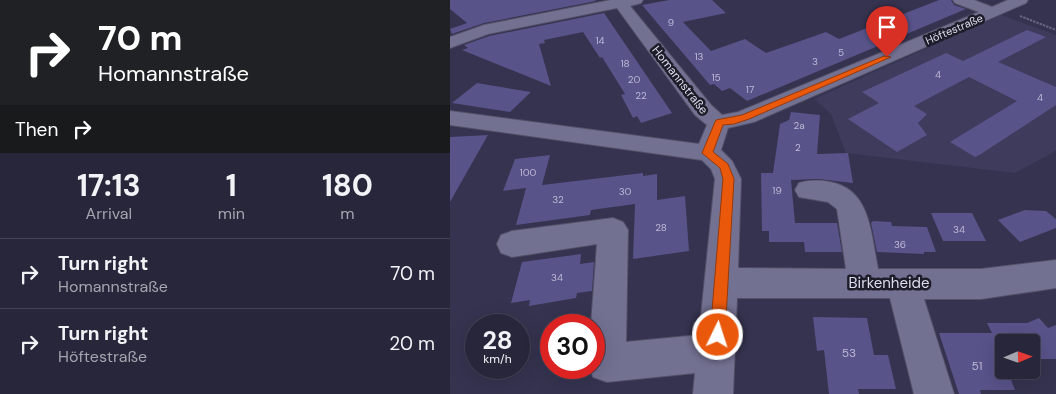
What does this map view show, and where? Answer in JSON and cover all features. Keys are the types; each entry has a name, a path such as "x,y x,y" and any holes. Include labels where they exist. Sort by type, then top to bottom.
{"street":[{"path":"960,0 997,10"},
{"name":"Höftestraße","path":"719,122 734,121 746,117 1021,0"},
{"path":"450,43 484,30 625,1"},
{"name":"Homannstraße","path":"625,1 703,110 710,118 719,122 708,153"},
{"path":"450,118 708,153 718,159 724,167 728,179 713,394"},
{"path":"809,190 839,193 846,199 851,210 864,283"},
{"path":"512,244 613,230 607,363 716,352"},
{"name":"Birkenheide","path":"721,283 980,284 1056,274"},
{"path":"903,283 934,394"}],"path":[{"path":"997,10 1056,30"}],"shaded area":[{"path":"1001,15 1056,35 1056,150 1015,173 846,153 831,114 814,99"}],"building":[{"path":"450,0 596,1 484,23 452,34 450,29 467,23 450,9"},
{"path":"669,0 712,0 726,13 683,22 711,51 745,39 766,53 826,32 839,39 939,0 951,0 954,5 966,9 747,101 730,88 722,91 714,84 710,85 642,5"},
{"path":"604,13 672,113 641,123 637,116 633,118 621,95 625,94 602,57 600,58 583,32 544,40 545,43 539,44 551,86 462,50 468,48 464,45 489,36"},
{"path":"1027,30 1046,37 998,62 1056,87 1056,105 975,157 950,142 1017,101 969,77 914,106 927,114 918,123 927,135 897,152 848,119 879,103 862,92 946,53 963,61"},
{"path":"477,83 531,92 510,112 452,103"},
{"path":"791,112 820,115 817,154 848,153 853,183 818,179 791,180 795,223 837,223 842,252 805,252 804,242 769,242 769,231 762,231 761,173 773,173 780,124 789,120"},
{"path":"488,135 450,202 450,137"},
{"path":"550,155 542,185 643,173 643,176 657,174 657,200 685,196 689,251 633,259 635,204 591,210 590,215 516,225 526,188 503,191 515,159"},
{"path":"1025,210 1046,211 1056,219 1056,228 1020,242 998,220"},
{"path":"931,213 972,213 986,241 943,241"},
{"path":"873,221 891,222 892,226 927,227 936,252 924,252 924,254 877,252 871,223"},
{"path":"581,254 580,264 594,262 592,291 577,293 576,298 529,306 530,300 511,303 522,262"},
{"path":"813,317 867,318 874,355 888,355 896,389 858,389 859,394 829,394 824,350 817,351"},
{"path":"1039,318 1048,328 1056,325 1056,359 1040,359 1040,334 995,334 995,379 1011,379 1015,390 980,390 981,394 959,394 939,333 992,333 987,323 1027,323"}],"route":[{"path":"718,335 728,179 724,167 718,159 708,153 719,122 734,121 746,117 887,57"}]}
